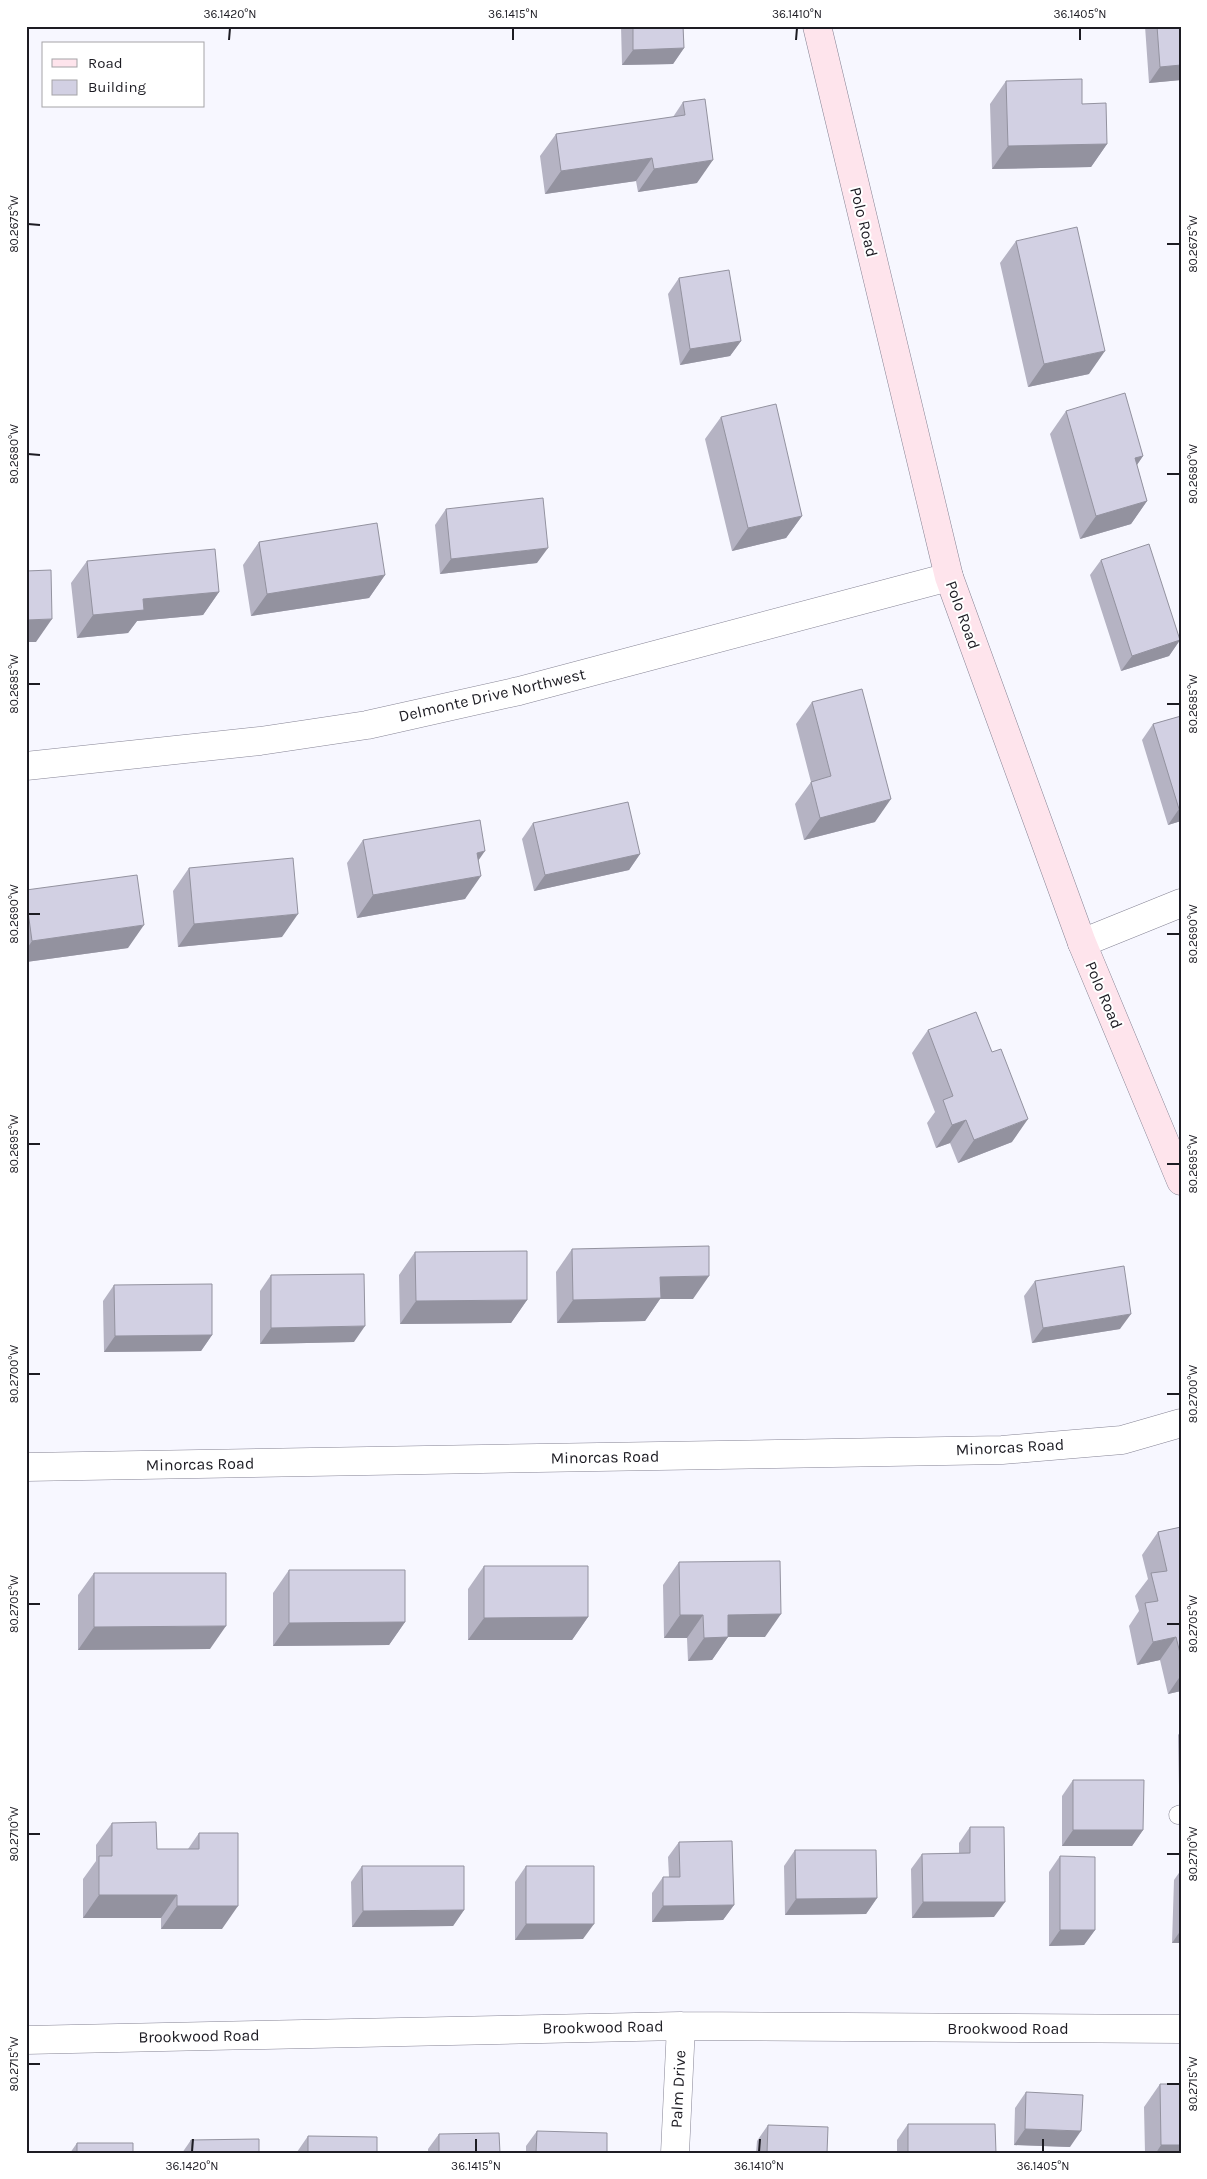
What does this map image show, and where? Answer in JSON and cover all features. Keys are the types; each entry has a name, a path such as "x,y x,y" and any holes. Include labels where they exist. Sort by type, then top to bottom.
{"main road":[{"name":"Polo Road","path":"816,26 949,577 1082,943 1181,1181"}],"street":[{"name":"Delmonte Drive Northwest","path":"26,766 260,741 367,725 519,691 949,577"},
{"path":"1082,943 1181,903"},
{"name":"Minorcas Road","path":"26,1467 1002,1450 1122,1440 1181,1423"},
{"name":"Brookwood Road","path":"26,2040 681,2026 1181,2028"},
{"name":"Palm Drive","path":"675,2153 681,2026"}],"building":[{"path":"633,26 683,26 684,48 633,50"},
{"path":"1157,26 1181,26 1181,65 1160,67"},
{"path":"1082,79 1082,104 1106,103 1107,144 1008,146 1006,81"},
{"path":"705,99 713,160 654,169 652,158 561,171 556,134 685,115 683,102"},
{"path":"1077,227 1105,351 1044,364 1016,241"},
{"path":"729,270 741,341 690,349 679,278"},
{"path":"1125,393 1143,456 1135,458 1147,501 1096,516 1066,411"},
{"path":"776,404 802,516 748,528 721,417"},
{"path":"543,498 548,548 451,559 446,509"},
{"path":"377,523 385,575 267,594 259,542"},
{"path":"1149,544 1180,640 1132,656 1101,560"},
{"path":"215,549 219,592 143,599 144,610 93,615 87,561"},
{"path":"51,570 52,619 26,620 26,571"},
{"path":"862,689 891,799 820,818 811,782 831,776 812,702"},
{"path":"1181,716 1181,809 1179,809 1153,724"},
{"path":"628,802 640,854 545,875 533,823"},
{"path":"480,820 485,851 477,853 481,876 373,895 363,840"},
{"path":"293,858 298,914 194,924 189,868"},
{"path":"137,875 144,925 32,941 26,890"},
{"path":"976,1012 992,1052 1001,1049 1028,1119 974,1140 966,1120 952,1125 943,1100 953,1096 928,1030"},
{"path":"709,1246 709,1276 660,1277 661,1298 573,1300 572,1249"},
{"path":"527,1251 527,1300 416,1301 415,1252"},
{"path":"1124,1266 1131,1314 1043,1328 1035,1281"},
{"path":"364,1274 365,1326 271,1328 271,1275"},
{"path":"212,1284 212,1335 115,1336 114,1285"},
{"path":"1181,1527 1181,1657 1176,1637 1153,1642 1145,1603 1158,1601 1151,1573 1167,1571 1158,1532"},
{"path":"780,1561 781,1614 728,1615 728,1637 704,1638 703,1615 680,1615 679,1562"},
{"path":"484,1566 588,1566 588,1617 484,1618"},
{"path":"289,1570 405,1570 405,1622 289,1623"},
{"path":"94,1573 226,1573 226,1626 94,1627"},
{"path":"1073,1780 1144,1780 1143,1830 1073,1830"},
{"path":"156,1822 157,1849 199,1849 199,1833 238,1833 238,1906 177,1906 177,1895 99,1895 99,1856 112,1856 112,1823"},
{"path":"970,1827 1004,1827 1005,1902 923,1902 922,1854 970,1853"},
{"path":"732,1841 734,1905 663,1906 663,1877 680,1877 679,1842"},
{"path":"795,1850 876,1850 877,1898 796,1899"},
{"path":"1060,1856 1095,1857 1095,1930 1060,1930"},
{"path":"362,1866 464,1866 464,1910 363,1911"},
{"path":"526,1866 594,1866 594,1924 526,1924"},
{"path":"1160,2084 1181,2084 1181,2145 1161,2145"},
{"path":"1026,2092 1083,2095 1081,2131 1025,2129"},
{"path":"908,2124 995,2124 996,2153 908,2153"},
{"path":"768,2125 828,2127 827,2153 767,2153"},
{"path":"537,2131 607,2133 607,2153 536,2153"},
{"path":"499,2133 500,2153 439,2153 439,2134"},
{"path":"308,2136 377,2137 377,2153 308,2153"},
{"path":"259,2139 259,2153 192,2153 191,2140"},
{"path":"77,2143 133,2143 133,2153 77,2153"}]}
